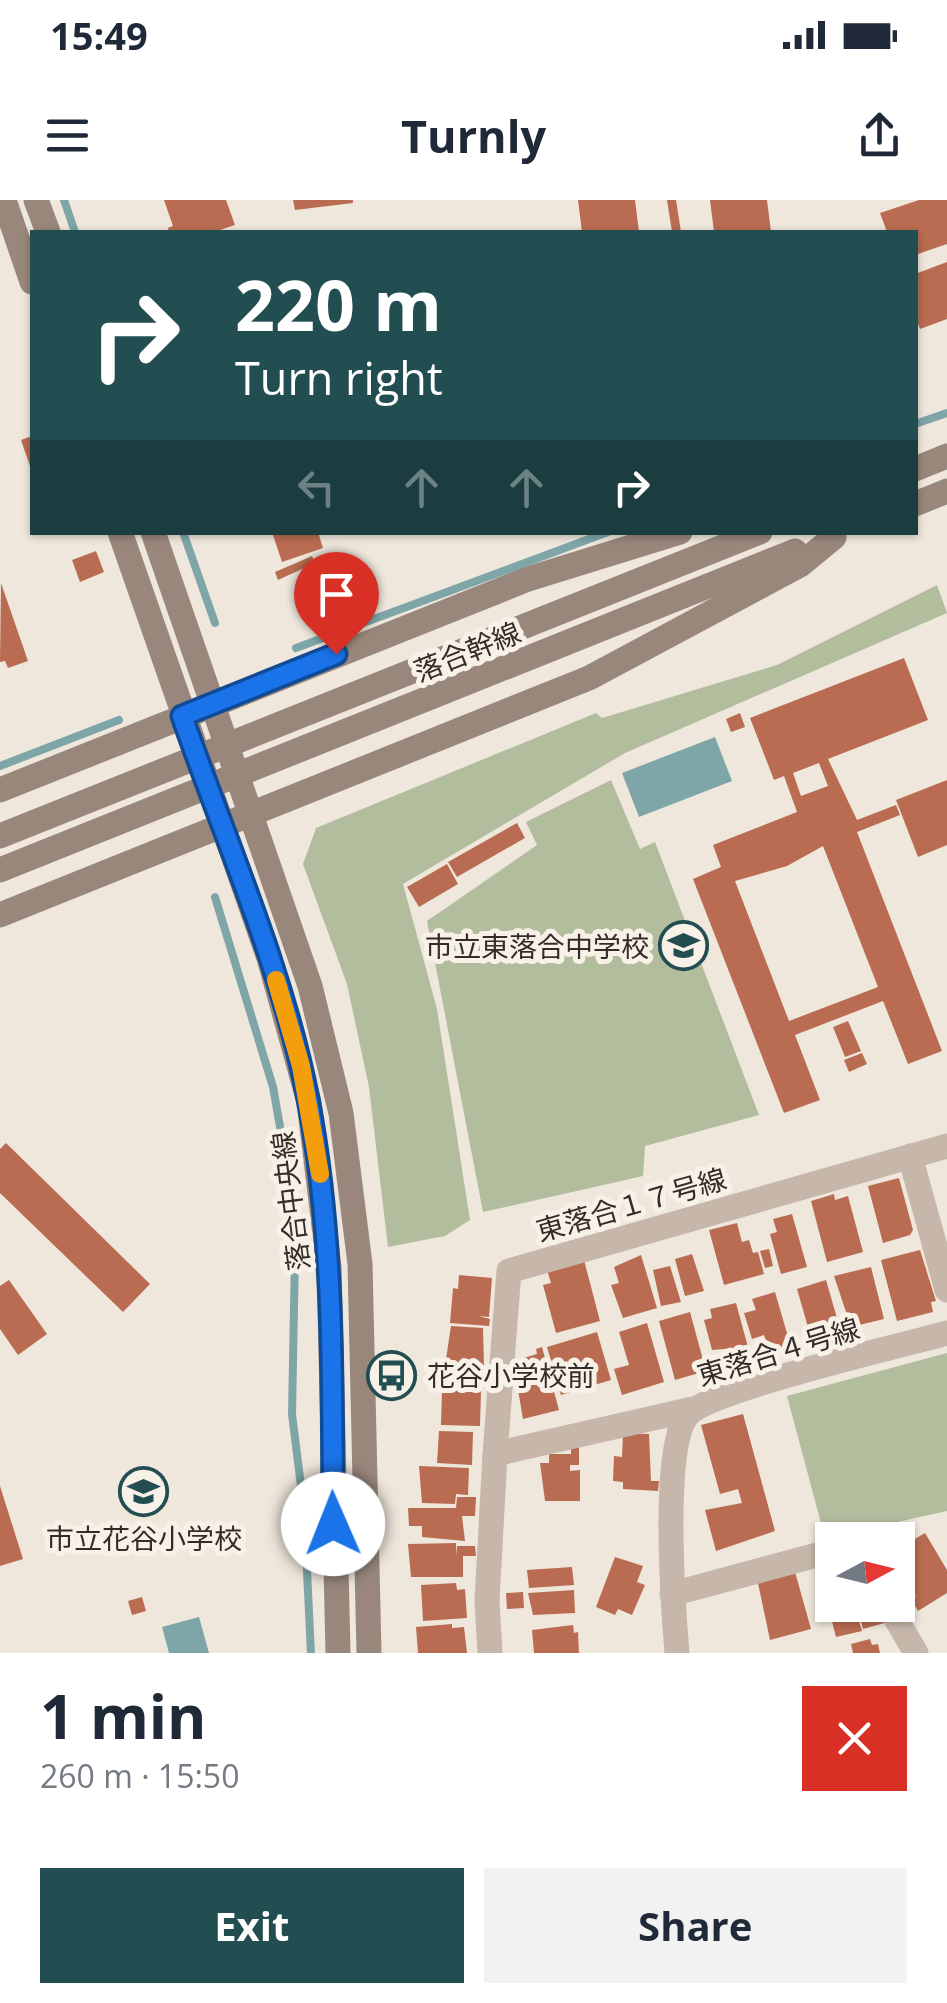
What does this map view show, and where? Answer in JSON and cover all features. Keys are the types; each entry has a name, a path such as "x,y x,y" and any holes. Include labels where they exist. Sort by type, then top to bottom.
{"street":[{"path":"4,200 30,276"},
{"path":"36,200 47,230"},
{"path":"918,467 947,456"},
{"path":"918,503 947,492"},
{"name":"落合中央線","path":"121,535 286,1012 308,1102 329,1268 338,1653"},
{"path":"154,535 324,1035 350,1170 360,1264 368,1653"},
{"path":"0,790 528,578 670,535"},
{"name":"落合幹線","path":"0,836 752,535"},
{"path":"0,915 589,678 800,566 839,535"},
{"name":"落合幹線","path":"0,870 839,535"},
{"name":"東落合１７号線","path":"495,1454 509,1271 947,1146"},
{"path":"910,1156 947,1290"},
{"name":"東落合４号線","path":"678,1653 672,1594 679,1438 683,1420 693,1408 778,1379 947,1333"},
{"path":"490,1653 487,1600 495,1454 693,1408"},
{"path":"672,1594 815,1556"},
{"path":"898,1622 916,1653"}],"green space":[{"path":"937,585 947,613 625,753 403,884 437,1009 470,1220 445,1236 388,1247 369,1087 347,984 303,864 316,828 596,713 602,718 777,665"},
{"path":"611,780 640,849 655,842 759,1115 645,1146 643,1176 483,1212 427,921 537,845 526,822"},
{"path":"947,1353 947,1511 897,1522 821,1522 787,1396"}],"water":[{"path":"715,737 732,781 639,817 622,773"},
{"path":"199,1617 209,1653 169,1653 162,1627"}],"building":[{"path":"164,200 226,200 235,225 220,230 168,230 173,226"},
{"path":"293,200 353,200 353,203 295,210"},
{"path":"578,200 635,200 639,230 582,230"},
{"path":"667,200 676,200 681,230 672,230"},
{"path":"710,200 767,200 771,230 714,230"},
{"path":"919,200 947,200 947,244 918,254 918,230 886,230 880,213"},
{"path":"947,262 947,319 920,329 918,324 918,273"},
{"path":"30,437 30,466 21,440"},
{"path":"273,535 319,535 323,548 282,562"},
{"path":"96,551 104,572 80,582 72,560"},
{"path":"312,556 315,563 278,580 275,572"},
{"path":"1,583 28,661 8,668 5,661 0,662"},
{"path":"904,658 928,720 828,759 857,820 896,805 900,815 857,832 942,1051 908,1064 883,1001 795,1035 820,1100 784,1113 693,879 721,867 713,845 797,812 784,776 774,780 750,718","holes":["819,763 828,786 801,796 793,773","823,846 878,987 789,1021 735,881 787,866"]},
{"path":"740,713 745,727 731,732 726,719"},
{"path":"947,780 947,845 918,857 896,800"},
{"path":"517,823 525,838 457,877 448,862"},
{"path":"447,864 458,884 419,907 407,887"},
{"path":"848,1021 861,1051 845,1057 833,1027"},
{"path":"862,1053 867,1064 849,1072 844,1060"},
{"path":"6,1143 150,1284 123,1312 0,1193 0,1149"},
{"path":"899,1178 913,1230 910,1235 883,1243 868,1186"},
{"path":"834,1194 835,1200 848,1196 863,1252 827,1262 811,1201"},
{"path":"792,1214 807,1267 781,1274 770,1234 777,1232 773,1219"},
{"path":"737,1223 742,1242 749,1240 753,1253 758,1252 764,1274 724,1285 709,1230"},
{"path":"769,1249 773,1266 765,1268 760,1251"},
{"path":"920,1250 936,1301 931,1302 933,1312 897,1321 881,1260"},
{"path":"692,1254 704,1291 685,1296 675,1259"},
{"path":"641,1255 657,1308 623,1318 611,1285 619,1283 614,1267"},
{"path":"584,1260 600,1321 556,1333 543,1285 551,1283 547,1270"},
{"path":"670,1266 681,1302 661,1306 653,1270"},
{"path":"871,1267 884,1319 851,1327 834,1276"},
{"path":"459,1275 492,1278 489,1317 478,1316 490,1319 489,1326 450,1323 453,1288 458,1289"},
{"path":"9,1280 47,1334 18,1355 0,1329 0,1286"},
{"path":"826,1280 841,1332 812,1341 797,1289"},
{"path":"775,1292 791,1347 770,1353 764,1335 752,1339 744,1313 756,1310 752,1299"},
{"path":"736,1303 748,1347 712,1350 704,1320 712,1318 710,1309"},
{"path":"690,1312 706,1371 675,1380 659,1321"},
{"path":"647,1323 664,1382 622,1395 614,1369 629,1365 619,1332"},
{"path":"451,1326 483,1328 484,1367 479,1374 444,1372"},
{"path":"597,1332 611,1380 561,1395 547,1347"},
{"path":"542,1347 559,1410 523,1419 513,1361 537,1354 536,1349"},
{"path":"727,1359 729,1373 713,1376 711,1362"},
{"path":"442,1390 481,1391 480,1426 441,1425"},
{"path":"743,1414 775,1531 716,1551 705,1510 742,1503 738,1489 720,1494 701,1425"},
{"path":"439,1431 473,1432 472,1465 437,1463"},
{"path":"623,1433 649,1434 651,1481 659,1481 658,1491 623,1489 623,1482 613,1481 614,1456 622,1457"},
{"path":"571,1447 579,1447 579,1465 570,1465 570,1471 580,1470 580,1501 545,1501 540,1463 549,1463 549,1454 571,1454"},
{"path":"419,1466 469,1468 468,1495 456,1494 455,1504 422,1503"},
{"path":"0,1486 23,1559 0,1566"},
{"path":"457,1497 476,1497 475,1516 462,1516 465,1541 422,1537 422,1526 409,1526 408,1508 456,1508"},
{"path":"925,1533 947,1570 947,1593 918,1611 915,1606 915,1539"},
{"path":"456,1543 456,1556 457,1546 475,1546 476,1556 463,1556 463,1577 411,1577 408,1544"},
{"path":"615,1557 643,1566 637,1582 645,1585 632,1615 618,1609 615,1615 596,1607"},
{"path":"572,1567 574,1585 529,1588 527,1570"},
{"path":"795,1572 811,1629 770,1640 758,1583"},
{"path":"456,1583 457,1590 465,1589 467,1618 423,1621 421,1585"},
{"path":"574,1590 575,1613 533,1615 528,1593"},
{"path":"523,1592 524,1608 507,1609 506,1593"},
{"path":"142,1597 146,1611 132,1615 128,1601"},
{"path":"832,1622 859,1622 862,1631 836,1637"},
{"path":"861,1622 888,1622 863,1629"},
{"path":"452,1624 452,1628 464,1627 467,1653 418,1653 416,1627"},
{"path":"573,1625 574,1633 578,1632 579,1653 534,1653 532,1630"},
{"path":"870,1639 872,1645 878,1644 880,1653 853,1653 851,1644"}],"waterway":[{"path":"64,200 74,230"},
{"path":"918,423 947,413"},
{"path":"184,535 215,623"},
{"path":"296,648 600,535"},
{"path":"0,766 119,720"},
{"path":"215,897 273,1087 287,1166 295,1255 292,1414 304,1510 311,1653"}],"slow traffic":[{"path":"276,980 301,1066 320,1174"}],"place":[{"name":"市立東落合中学校","path":"684,946"},
{"name":"花谷小学校前","path":"392,1375"},
{"name":"市立花谷小学校","path":"144,1491"}],"route":[{"path":"333,1524 329,1268 308,1102 269,958 182,716 336,654"}]}
